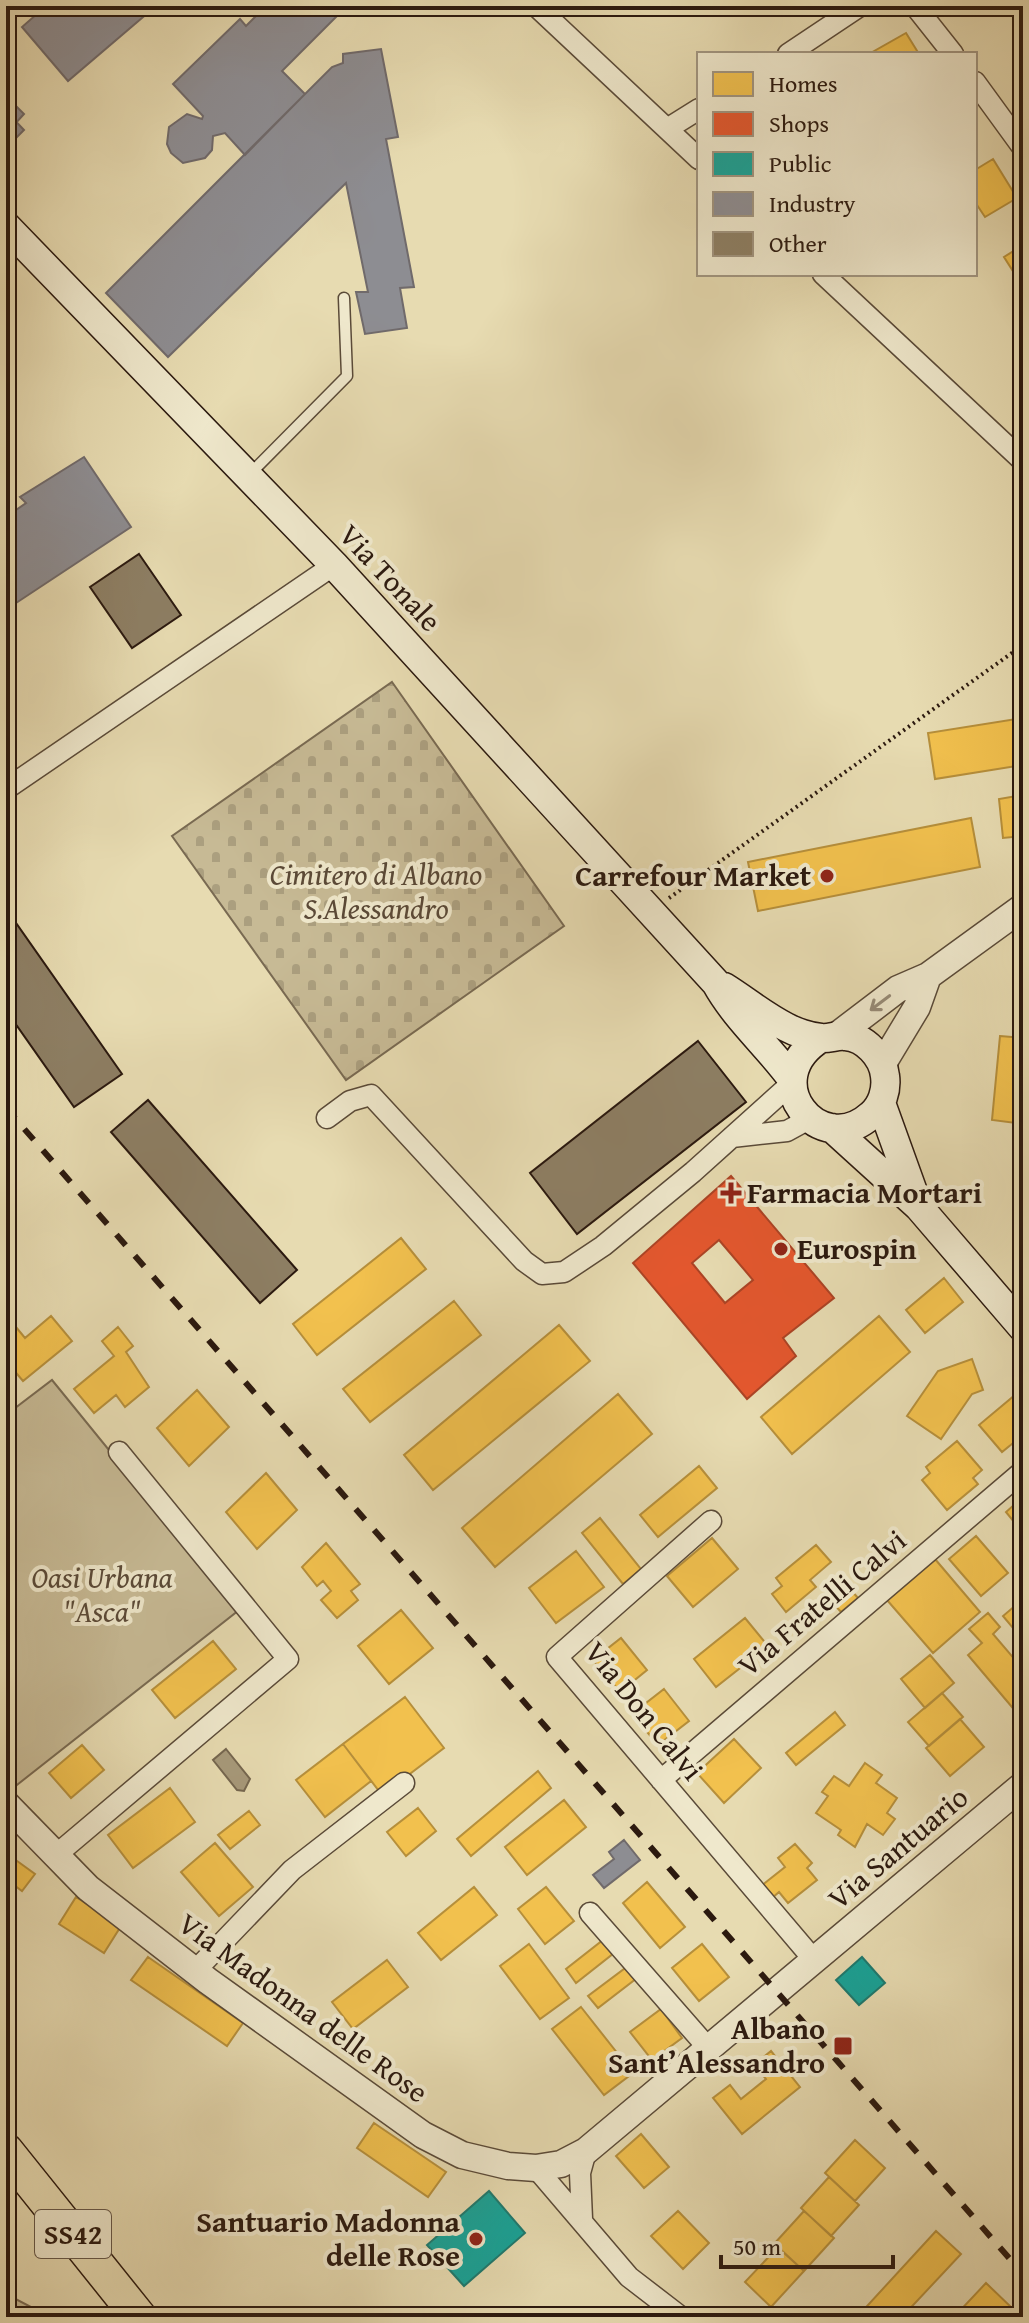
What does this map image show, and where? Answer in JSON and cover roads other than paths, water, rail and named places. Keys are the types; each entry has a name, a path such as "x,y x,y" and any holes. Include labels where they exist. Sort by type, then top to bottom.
{"highway":[{"name":"SS42","path":"6,2151 139,2317"}],"main road":[{"name":"Via Tonale","path":"6,226 334,565 716,983 733,1012 771,1050 792,1081 798,1106 919,1207 1023,1328"},
{"name":"Via Tonale","path":"716,983 788,1028 828,1037 858,1039 872,1048 882,1065 885,1087 881,1103 919,1207"},
{"path":"792,1081 800,1054 828,1037"},
{"path":"820,1123 862,1122 881,1103"}],"street":[{"path":"536,6 697,157"},
{"path":"791,52 860,6"},
{"path":"915,6 951,52"},
{"path":"977,85 1023,148"},
{"path":"667,129 697,110"},
{"path":"825,276 1023,461"},
{"path":"6,789 334,565"},
{"path":"828,1037 898,989 928,976 1023,907"},
{"path":"882,1065 917,1007 928,976"},
{"path":"327,1118 350,1101 371,1095 524,1261 542,1274 564,1272 603,1246 732,1137 792,1081"},
{"path":"732,1137 787,1131 820,1123"},
{"path":"56,1855 288,1659 119,1452"},
{"name":"Via Fratelli Calvi","path":"661,1780 1023,1471"},
{"name":"Via Don Calvi","path":"711,1521 557,1657 814,1960"},
{"path":"195,1971 292,1870 404,1783"},
{"name":"Via Santuario","path":"536,2168 561,2164 586,2151 1023,1785"},
{"name":"Via Madonna delle Rose","path":"6,1804 88,1888 195,1971 423,2135 462,2155 536,2168"},
{"path":"590,1913 709,2049"},
{"path":"582,2219 580,2173 586,2151"},
{"path":"536,2168 549,2187 582,2219 629,2277 681,2317"}],"lane":[{"path":"247,476 282,445 347,376 344,298"}],"railway":[{"path":"6,1108 1023,2274"}],"place":[{"name":"Carrefour Market","path":"827,876"},
{"name":"Farmacia Mortari","path":"731,1193"},
{"name":"Eurospin","path":"781,1249"},
{"name":"Albano Sant’Alessandro","path":"843,2046"},
{"name":"Santuario Madonna delle Rose","path":"476,2239"}],"park label":[{"name":"Cimitero di Albano S.Alessandro","path":"376,892"},
{"name":"Oasi Urbana \"Asca\"","path":"102,1595"}]}
